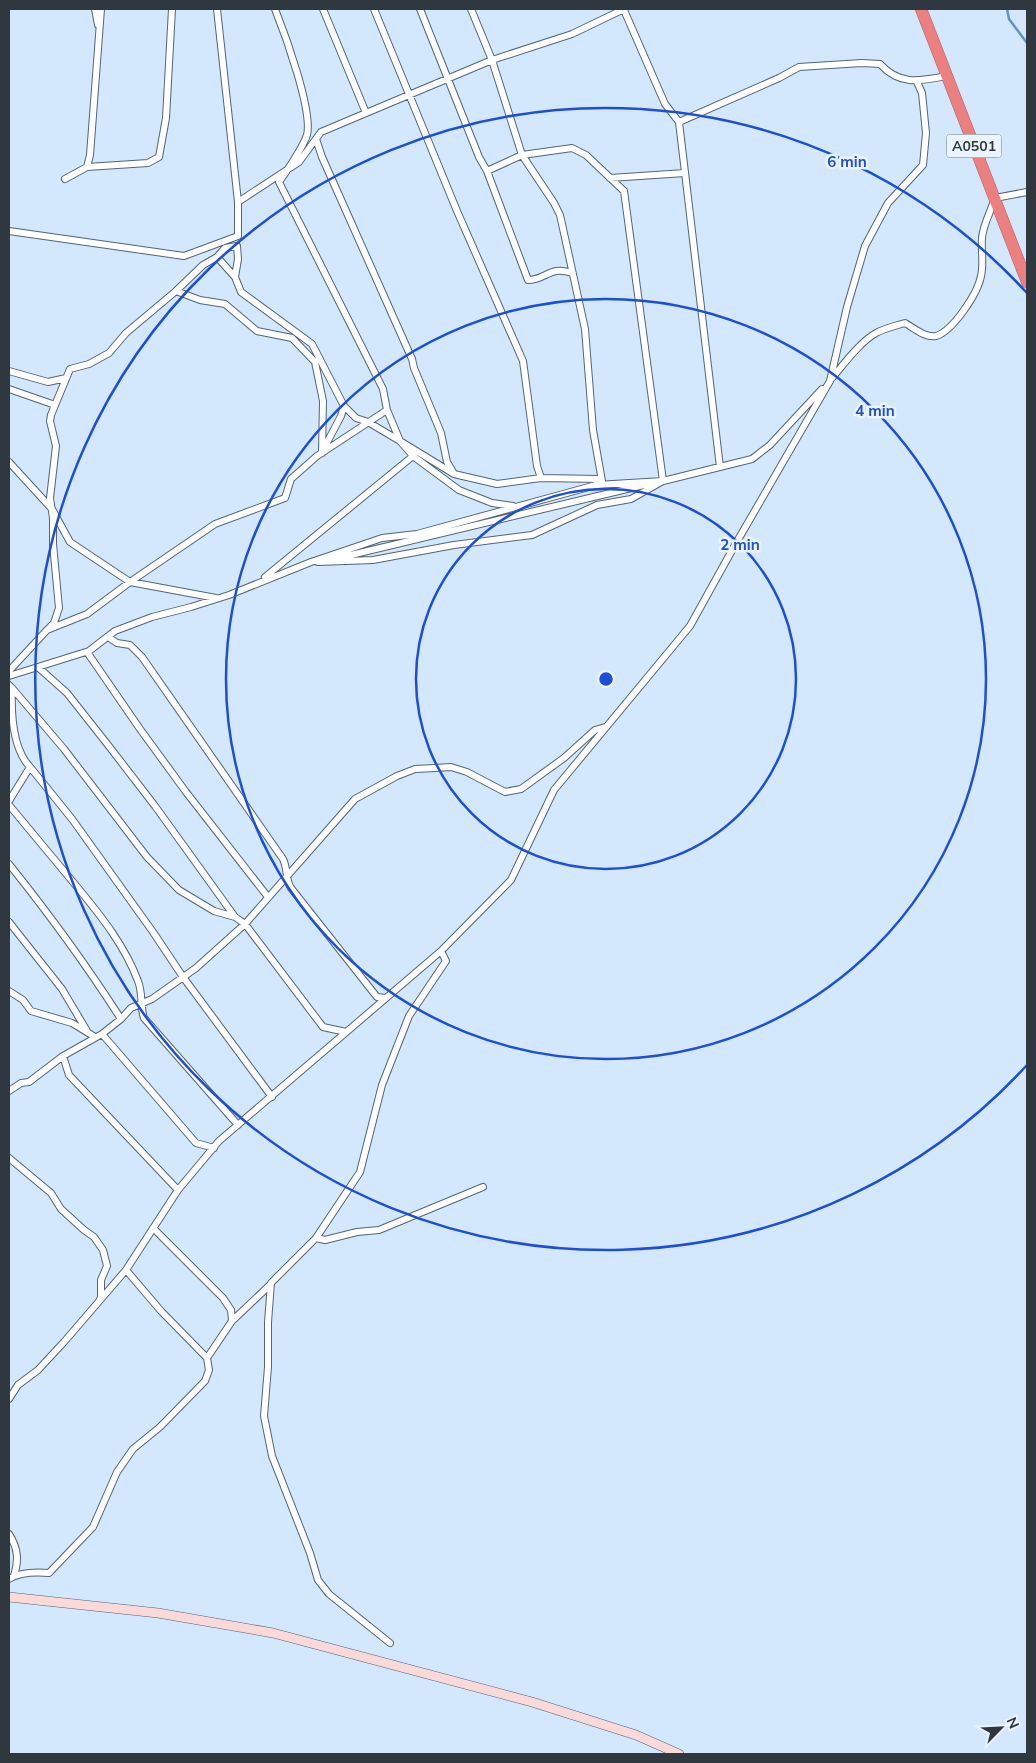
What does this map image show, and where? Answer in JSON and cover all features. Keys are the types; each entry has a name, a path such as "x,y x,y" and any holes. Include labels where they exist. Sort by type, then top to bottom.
{"highway":[{"name":"A0501","path":"921,9 1027,282"}],"street":[{"path":"95,9 99,31"},
{"path":"87,167 90,156 101,9"},
{"path":"65,179 87,167 148,163 159,157 166,118 172,9"},
{"path":"9,231 184,256 238,236 238,202 217,9"},
{"path":"275,9 307,111 307,135 279,182 383,389 387,410 400,441 413,456 459,490 492,503 516,507"},
{"path":"323,9 366,113"},
{"path":"374,9 457,212 523,361 537,466 541,478"},
{"path":"420,9 479,157 487,171 528,280 541,277 554,270 572,273"},
{"path":"471,9 492,60 522,155 560,215 584,329 593,430 602,482"},
{"path":"238,202 299,162 321,132 492,60 572,34 624,9 665,104 679,122 723,466"},
{"path":"679,122 780,78 799,67 862,63 880,64 889,74 916,82 947,76"},
{"path":"9,1398 18,1385 38,1370 126,1270 178,1190 214,1148 238,1125 442,951 511,880 554,790 690,626 735,544 830,381 847,307 865,246 888,203 923,165 926,132 922,93 916,82"},
{"path":"316,139 322,157 412,359 441,433 447,462 454,474"},
{"path":"487,171 522,155 572,148 586,155 624,191 663,480"},
{"path":"610,178 685,173"},
{"path":"325,561 752,459 770,446 874,334 905,323 926,335 936,336 946,330 968,306 978,287 982,274 982,237 995,198 1027,192"},
{"path":"9,671 54,623 59,608 50,498 56,446 50,421 70,369 89,364 109,352 126,333 176,291 203,265 216,257 225,248 237,246 238,259 235,276"},
{"path":"216,257 235,276 241,292 312,344 344,406 356,418 368,422 454,474 497,484 541,478 602,482 663,480"},
{"path":"176,291 200,300 224,304 258,331 292,338 315,362 323,401 322,454"},
{"path":"9,372 48,382 66,378"},
{"path":"9,389 55,405"},
{"path":"322,454 344,406"},
{"path":"47,630 87,614 215,524 286,498 291,479 322,454 387,410"},
{"path":"258,583 413,456"},
{"path":"9,462 52,509 70,542 130,582 218,598"},
{"path":"311,562 373,560 454,545 532,535 597,505 631,499 663,480"},
{"path":"9,676 86,652 115,631 152,617 218,598 311,562 382,538 417,534 602,482"},
{"path":"108,637 117,643 130,645 142,658 283,859 287,866 287,882 291,888 377,997 386,998"},
{"path":"86,652 204,816 268,897"},
{"path":"39,668 67,693 155,806 235,917 245,924 323,1027 346,1032"},
{"path":"10,686 64,749 153,864 179,890 214,912 235,917"},
{"path":"10,686 13,727 24,761 72,820 183,977 272,1096"},
{"path":"9,1091 21,1083 29,1082 63,1056 102,1034 121,1019 131,1008 152,1000 196,968 245,924 355,799 397,776 415,770 451,767 467,772 505,792 521,789 564,758 595,730 606,727"},
{"path":"30,767 9,803 102,918 139,982 144,1018 238,1125"},
{"path":"9,864 32,893 121,1019"},
{"path":"9,922 62,988 87,1031"},
{"path":"207,1358 232,1321 316,1238 360,1172 382,1085 409,1016 446,961 442,951"},
{"path":"9,990 32,1011 66,1020 95,1037"},
{"path":"102,1034 196,1142 214,1148"},
{"path":"63,1056 69,1075 178,1190"},
{"path":"9,1158 51,1193 61,1210 94,1237 103,1250 107,1266 102,1280 101,1297 98,1302"},
{"path":"316,1238 324,1240 357,1232 379,1230 483,1187"},
{"path":"153,1228 223,1298 231,1310 232,1321"},
{"path":"11,1578 37,1572 49,1573 93,1527 117,1472 133,1449 160,1427 205,1381 209,1370 207,1358 161,1311 126,1270"},
{"path":"271,1283 264,1416 272,1456 310,1553 318,1580 328,1594 390,1644"},
{"path":"9,1534 16,1547 18,1558 11,1578"},
{"path":"9,1597 158,1613 273,1633 532,1702 636,1735 679,1754"}],"waterway":[{"path":"1007,9 1009,19 1027,43"}]}
